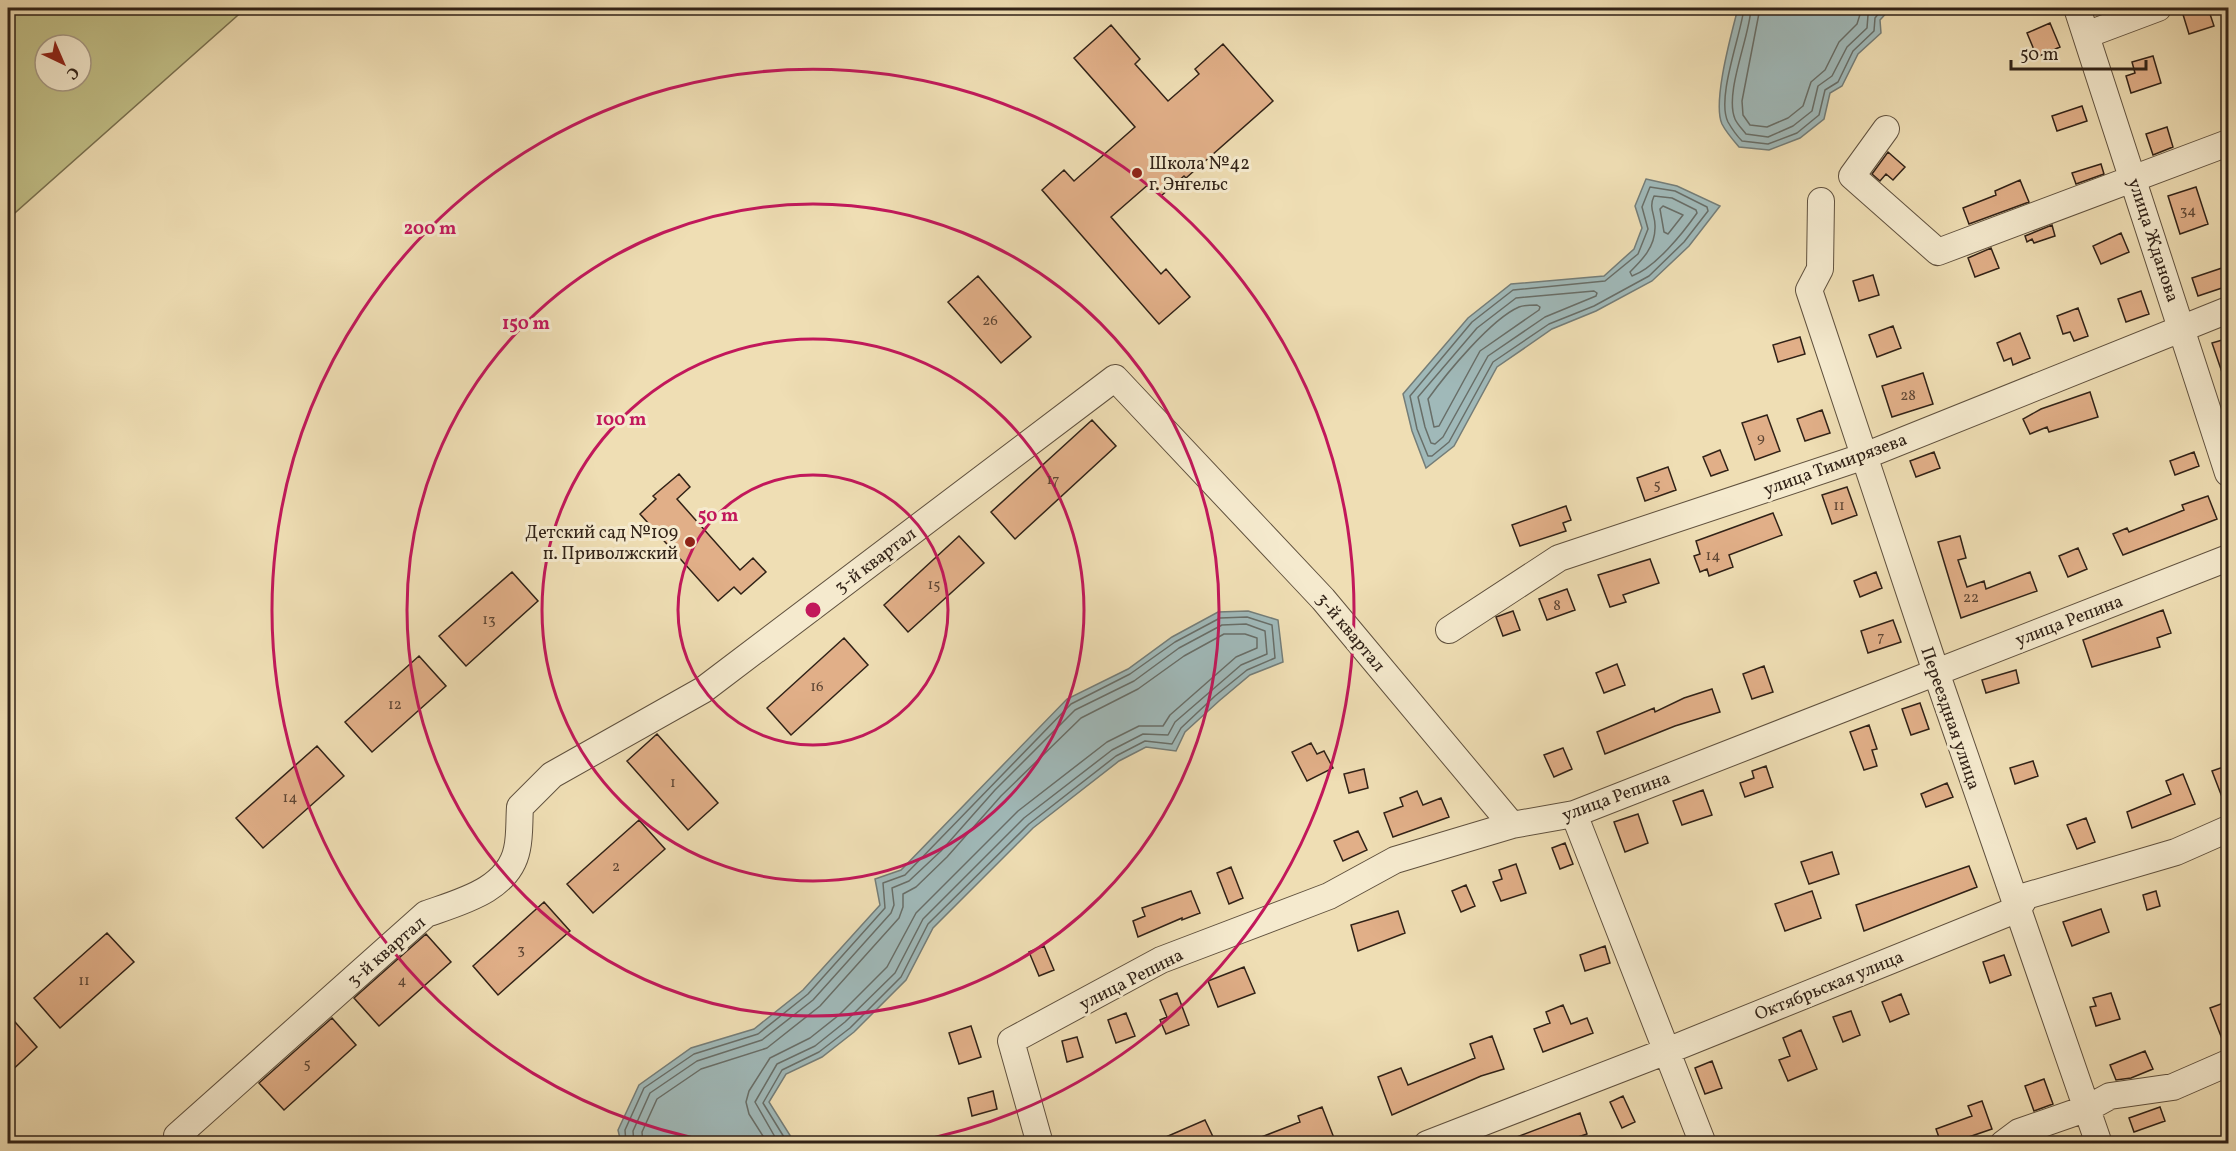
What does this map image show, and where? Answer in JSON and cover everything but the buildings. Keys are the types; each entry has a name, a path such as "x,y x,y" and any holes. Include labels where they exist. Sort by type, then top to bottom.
{"street":[{"name":"улица Жданова","path":"2077,8 2229,473"},
{"path":"2086,35 2158,8"},
{"path":"1886,129 1852,176 1938,252 2229,143"},
{"name":"Переездная улица","path":"1821,201 1820,269 1809,290 1936,672 2100,1143"},
{"name":"улица Тимирязева","path":"1449,630 1559,558 1863,457 2229,310"},
{"name":"3-й квартал","path":"178,1143 177,1136 426,914 471,898 504,877 517,851 520,807 552,775 703,690 1115,378 1323,599 1512,825"},
{"name":"улица Репина","path":"1040,1143 1011,1041 1161,960 1329,896 1395,860 1512,825 1574,814 2229,558"},
{"path":"1574,814 1703,1143"},
{"name":"Октябрьская улица","path":"1426,1143 1667,1051 2018,909 2026,896 2176,852 2229,829"},
{"path":"2003,1143 2019,1132 2088,1108 2110,1096 2173,1087 2229,1063"}],"shaded area":[{"path":"8,8 246,8 8,219"}],"water":[{"path":"1738,8 1891,8 1880,20 1881,33 1858,54 1842,86 1830,93 1824,119 1800,138 1769,150 1739,147 1722,124 1719,100 1721,84"},
{"path":"1646,179 1677,186 1720,206 1689,246 1652,281 1596,311 1552,329 1497,367 1454,446 1426,468 1412,431 1403,394 1468,318 1511,284 1604,276 1634,249 1642,228 1635,206"},
{"path":"1248,611 1278,620 1283,662 1250,675 1185,732 1176,751 1146,747 1119,761 1033,828 933,928 906,980 854,1032 822,1057 786,1074 769,1102 791,1137 836,1138 851,1143 621,1143 618,1130 639,1085 691,1048 754,1029 803,990 880,905 875,879 901,870 1067,699 1128,669 1172,637 1218,612"}],"place":[{"name":"Школа №42 г. Энгельс","path":"1137,173"},
{"name":"Детский сад №109 п. Приволжский","path":"690,542"}]}
